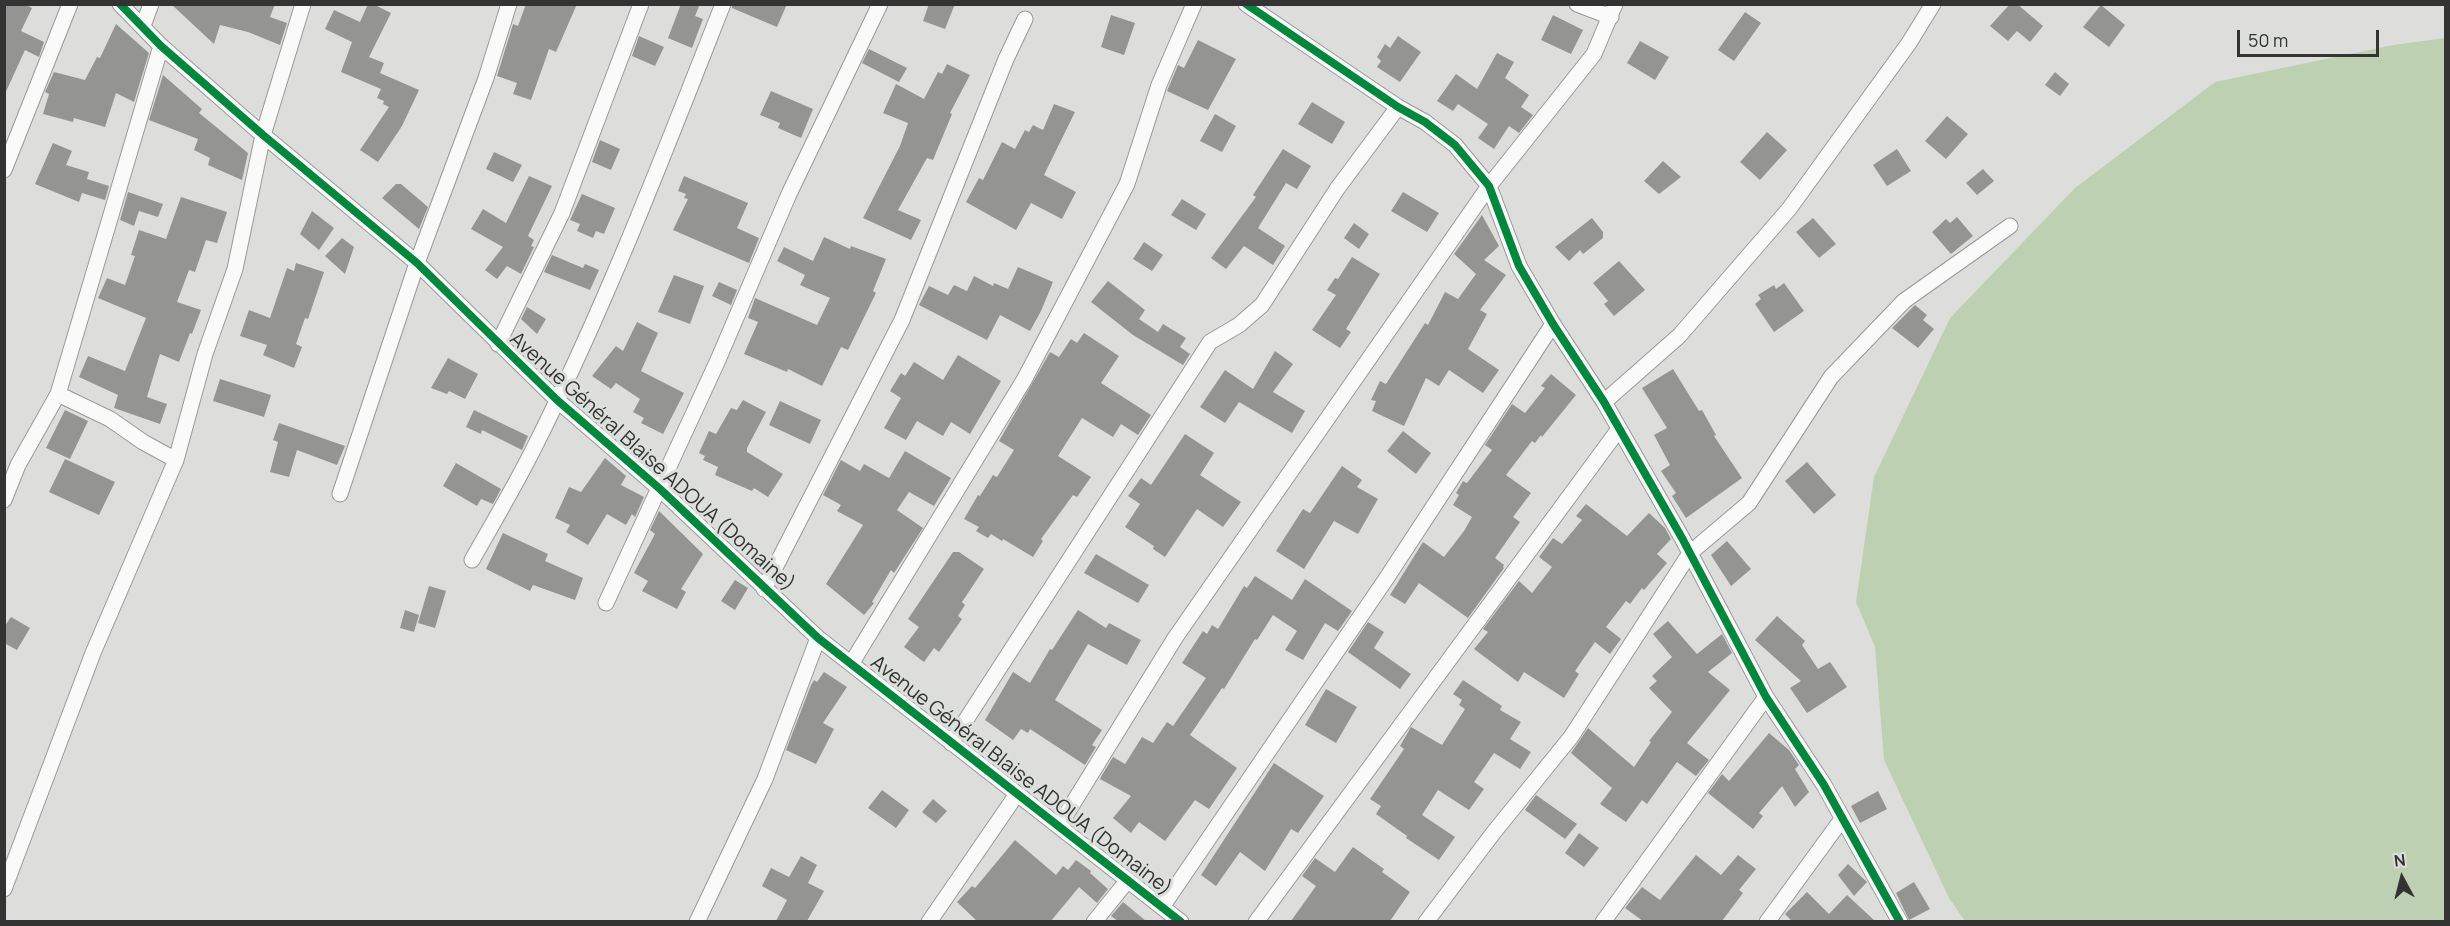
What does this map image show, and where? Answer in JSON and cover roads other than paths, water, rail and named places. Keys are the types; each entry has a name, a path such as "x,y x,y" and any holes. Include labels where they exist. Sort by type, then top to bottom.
{"street":[{"path":"4,171 70,4"},
{"name":"Avenue Général Blaise ADOUA (Domaine)","path":"120,4 161,46 263,135 417,263 557,400 660,489 818,638 1181,921"},
{"path":"143,26 151,4"},
{"path":"4,888 93,653 176,460 205,354 235,269 263,135 303,4"},
{"path":"340,494 417,263 486,78 509,4"},
{"path":"498,344 562,213 640,4"},
{"path":"472,560 533,451 557,400 614,273 723,4"},
{"path":"606,603 718,360 789,194 880,4"},
{"path":"851,664 1018,390 1127,184 1159,85 1194,4"},
{"path":"1245,4 1398,107 1425,122 1455,145 1489,186 1519,266 1553,324 1604,402 1690,553 1767,697 1824,785 1900,921"},
{"path":"1059,826 1175,638 1489,186 1594,54 1613,11 1576,4"},
{"path":"1604,402 1679,336 1789,208 1909,43 1933,4"},
{"path":"764,589 902,320 1006,59 1025,19"},
{"path":"4,500 18,465 58,394 161,46"},
{"path":"951,743 1210,342 1239,325 1262,304 1337,189 1398,107"},
{"path":"1426,921 1571,736 1690,553 1749,503 1831,377 1904,301 2010,226"},
{"path":"1162,907 1386,579 1553,324"},
{"path":"58,394 110,419 143,442 176,460"},
{"path":"1256,921 1619,429"},
{"path":"697,921 765,779 818,638"},
{"path":"1603,921 1767,697"},
{"path":"929,921 1017,794"},
{"path":"1767,921 1842,819"},
{"path":"1094,921 1128,880"}]}
